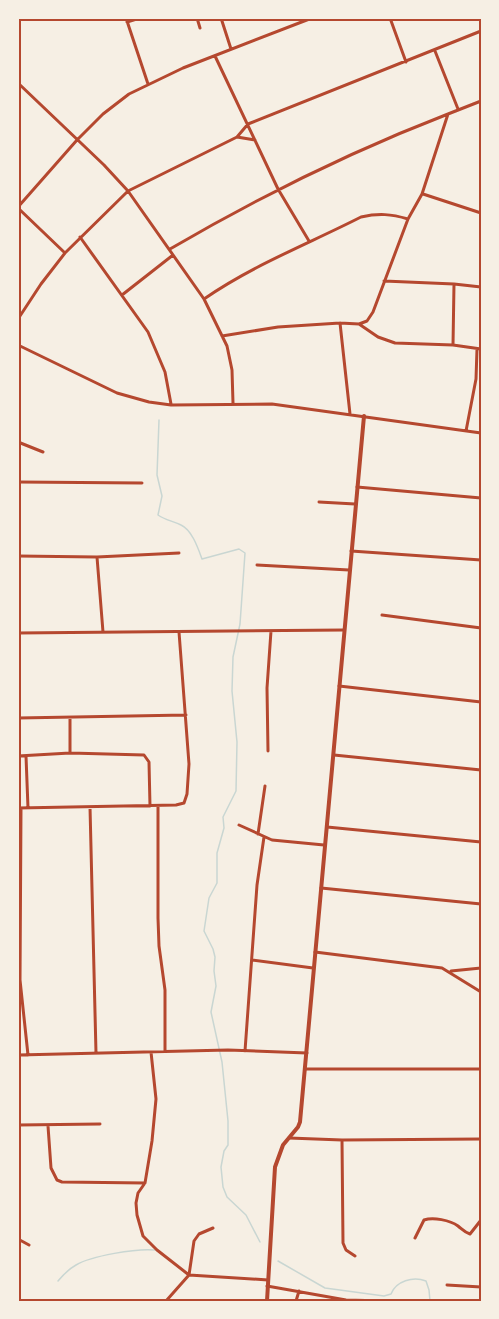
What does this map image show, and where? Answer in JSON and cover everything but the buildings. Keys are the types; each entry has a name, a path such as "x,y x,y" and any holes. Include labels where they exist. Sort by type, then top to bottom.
{"street":[{"path":"140,18 126,20 148,84"},
{"path":"197,18 200,28"},
{"path":"221,18 231,49"},
{"path":"65,254 18,208 77,140 118,102 148,84 312,18"},
{"path":"390,18 406,62"},
{"path":"18,320 41,284 65,254 128,191 237,136 248,124 481,32"},
{"path":"435,51 458,109"},
{"path":"215,56 278,189 309,242"},
{"path":"18,84 104,165 128,191 204,299 227,346 232,370 233,403"},
{"path":"170,249 278,189 365,149 481,101"},
{"path":"222,336 253,329 340,323 359,324 367,321 373,312 408,219 423,194 448,114"},
{"path":"237,136 255,140"},
{"path":"423,194 481,213"},
{"path":"204,299 227,283 361,218 376,214 390,214 408,219"},
{"path":"80,237 148,332 165,372 171,405"},
{"path":"122,295 173,255"},
{"path":"384,281 481,287"},
{"path":"453,345 454,284"},
{"path":"340,323 350,414"},
{"path":"359,324 378,337 395,343 453,345 479,349 466,431"},
{"path":"18,345 117,393 141,400 171,405 273,404 481,434"},
{"path":"267,1301 275,1167 279,1153 300,1122 325,826 364,416"},
{"path":"18,442 43,452"},
{"path":"18,482 142,483"},
{"path":"357,487 481,498"},
{"path":"319,502 355,504"},
{"path":"351,551 481,560"},
{"path":"18,556 97,557 179,553"},
{"path":"97,557 103,632"},
{"path":"257,565 349,570"},
{"path":"382,615 481,628"},
{"path":"18,633 344,630"},
{"path":"268,751 267,688 271,631"},
{"path":"28,1055 20,980 20,808 176,806 184,803 187,794 189,764 179,632"},
{"path":"339,686 481,702"},
{"path":"18,718 186,715"},
{"path":"70,718 70,753"},
{"path":"18,756 70,753 144,755 148,762 150,806"},
{"path":"332,755 481,770"},
{"path":"26,756 28,808"},
{"path":"258,834 265,786"},
{"path":"158,806 158,918 165,990 165,1051"},
{"path":"90,807 96,1053"},
{"path":"239,825 264,837 324,845"},
{"path":"325,826 481,842"},
{"path":"245,1051 257,885 264,837"},
{"path":"321,888 481,904"},
{"path":"315,952 411,963 449,971 481,968"},
{"path":"252,960 313,968"},
{"path":"449,971 481,992"},
{"path":"18,1055 211,1050 307,1053"},
{"path":"151,1052 156,1099 145,1183 138,1193 136,1203 141,1231 151,1245 189,1275 268,1280"},
{"path":"305,1070 481,1069"},
{"path":"18,1125 100,1124"},
{"path":"48,1126 51,1168 57,1180 62,1182 145,1183"},
{"path":"289,1138 481,1139"},
{"path":"342,1140 343,1243 346,1250 355,1256"},
{"path":"416,1238 424,1220 430,1218 453,1223 470,1234 481,1220"},
{"path":"166,1301 189,1275 194,1241 199,1234 213,1228"},
{"path":"18,1239 29,1245"},
{"path":"447,1285 481,1287"},
{"path":"267,1286 346,1300 385,1301"},
{"path":"296,1301 299,1291"}],"waterway":[{"path":"159,420 157,475 162,496 158,515 185,527 194,540 202,559 239,549 245,553 240,624 233,657 232,691 237,742 236,791 223,817 224,828 217,853 217,883 209,898 204,931 215,957 216,986 211,1012 222,1062 228,1121 228,1145 224,1151 221,1167 223,1187 227,1197 246,1215 260,1242"},
{"path":"58,1281 73,1267 92,1259 126,1251 155,1250"},
{"path":"278,1261 325,1288 384,1296 391,1294 397,1286 406,1281 416,1279 426,1281 430,1301"}]}
